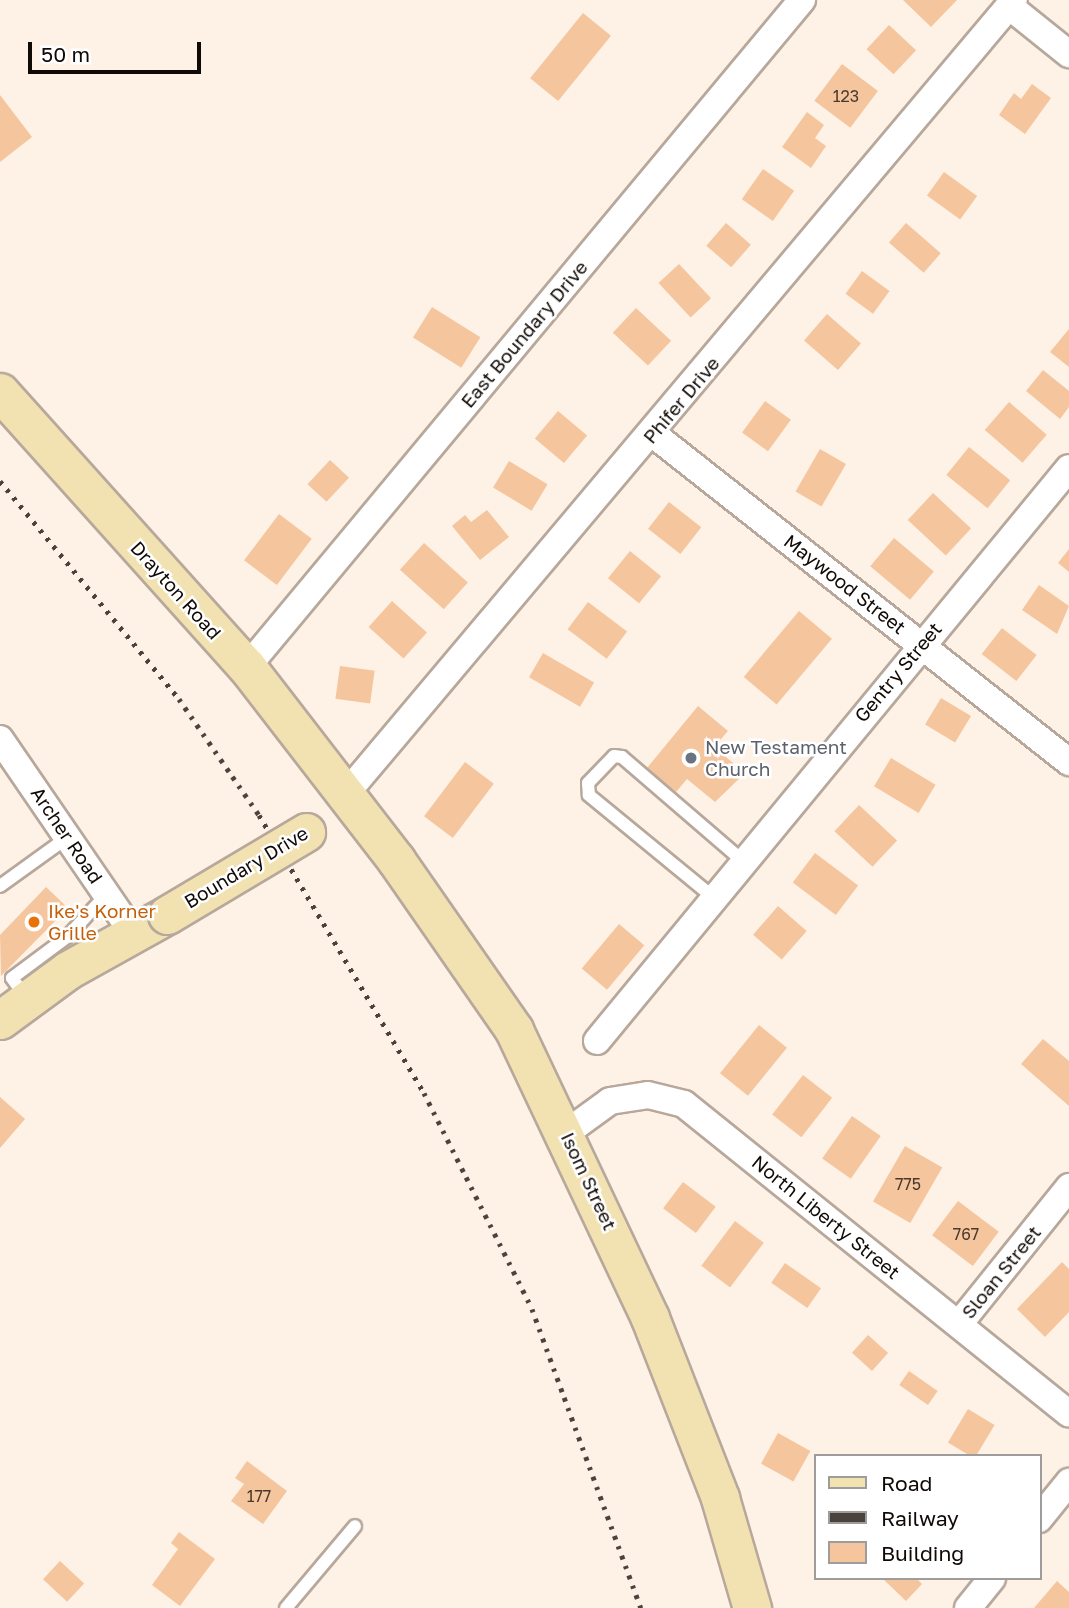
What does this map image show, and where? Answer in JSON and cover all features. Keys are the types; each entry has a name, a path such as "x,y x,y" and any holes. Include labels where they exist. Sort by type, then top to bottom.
{"main road":[{"name":"Drayton Road","path":"0,392 247,667 344,796"},
{"name":"Boundary Drive","path":"14,1009 132,932 167,915 306,832 344,796"},
{"name":"Isom Street","path":"344,796 514,1030 566,1133 650,1318 720,1498 752,1608"}],"street":[{"name":"East Boundary Drive","path":"247,667 802,0"},
{"path":"1012,3 1069,54"},
{"name":"Phifer Drive","path":"344,796 653,434 1012,3"},
{"name":"Maywood Street","path":"653,434 1069,762"},
{"name":"Gentry Street","path":"597,1041 921,643 1069,468"},
{"name":"Archer Road","path":"0,739 132,932"},
{"name":"North Liberty Street","path":"566,1133 610,1101 648,1095 684,1104 1069,1413"},
{"name":"Sloan Street","path":"959,1324 1069,1187"},
{"path":"1041,1517 1069,1482"},
{"path":"968,1608 990,1580"}],"lane":[{"path":"713,897 589,795 588,783 614,756 622,757 743,861"},
{"path":"0,886 68,837"},
{"path":"14,1009 12,978 68,937 107,894"},
{"path":"286,1608 355,1526"}],"building":[{"path":"903,0 957,0 931,27"},
{"path":"583,13 611,36 558,101 530,78"},
{"path":"889,25 916,50 894,74 866,49"},
{"path":"842,64 878,91 850,128 814,101"},
{"path":"1032,84 1051,98 1025,134 999,115 1014,93 1021,99"},
{"path":"0,95 32,137 0,162"},
{"path":"807,112 824,125 815,138 826,146 811,168 782,147"},
{"path":"763,169 794,191 773,221 742,199"},
{"path":"944,172 977,196 960,220 927,195"},
{"path":"726,223 751,245 731,267 706,246"},
{"path":"906,223 941,253 924,273 889,243"},
{"path":"679,264 711,298 691,317 659,283"},
{"path":"862,271 890,291 873,314 846,294"},
{"path":"432,307 480,337 461,368 413,338"},
{"path":"636,308 671,341 648,366 613,333"},
{"path":"827,314 861,344 838,370 804,340"},
{"path":"1069,329 1069,367 1050,352"},
{"path":"1043,370 1069,391 1069,407 1060,419 1026,391"},
{"path":"765,401 791,420 768,451 742,433"},
{"path":"1009,402 1047,435 1022,463 985,430"},
{"path":"558,411 587,435 564,463 535,439"},
{"path":"969,447 1010,480 988,508 946,475"},
{"path":"820,449 846,464 821,506 796,491"},
{"path":"330,460 349,478 327,502 307,484"},
{"path":"509,461 548,484 532,511 493,488"},
{"path":"933,493 971,528 946,556 908,520"},
{"path":"669,502 701,527 680,554 648,529"},
{"path":"487,510 509,537 480,560 452,526 465,515 471,522"},
{"path":"279,514 312,539 277,585 244,560"},
{"path":"894,538 934,571 910,600 870,566"},
{"path":"424,543 468,582 444,609 400,570"},
{"path":"1069,549 1069,572 1058,563"},
{"path":"630,551 661,576 639,603 608,578"},
{"path":"1039,585 1069,606 1057,634 1022,610"},
{"path":"392,601 427,632 404,658 369,627"},
{"path":"588,602 627,631 607,659 568,629"},
{"path":"799,611 832,639 777,705 744,677"},
{"path":"1002,628 1037,655 1016,681 982,654"},
{"path":"543,653 594,682 580,707 529,677"},
{"path":"340,666 375,671 370,704 335,699"},
{"path":"941,698 971,716 955,743 925,725"},
{"name":"New Testament Church","path":"698,706 728,731 714,747 745,773 715,802 687,779 676,792 647,768"},
{"path":"891,758 936,785 919,813 874,786"},
{"path":"465,762 494,784 453,838 424,816"},
{"path":"859,805 897,840 872,867 834,831"},
{"path":"815,853 858,885 836,915 793,883"},
{"name":"Ike's Korner Grille","path":"46,887 68,908 1,976 0,935"},
{"path":"778,906 807,931 782,960 753,935"},
{"path":"619,924 644,945 607,990 582,968"},
{"path":"759,1025 787,1048 748,1096 720,1073"},
{"path":"1043,1039 1069,1061 1069,1106 1021,1064"},
{"path":"803,1075 832,1098 801,1137 772,1114"},
{"path":"0,1097 25,1119 0,1148"},
{"path":"852,1116 881,1136 851,1179 822,1159"},
{"path":"905,1146 942,1168 910,1223 873,1201"},
{"path":"683,1182 716,1207 696,1233 663,1208"},
{"path":"958,1201 999,1232 973,1266 932,1235"},
{"path":"735,1221 764,1243 730,1287 701,1266"},
{"path":"1062,1262 1069,1269 1069,1312 1045,1337 1017,1309"},
{"path":"785,1263 821,1288 807,1308 771,1283"},
{"path":"868,1335 888,1353 872,1371 852,1353"},
{"path":"909,1371 938,1391 928,1405 899,1385"},
{"path":"968,1409 995,1425 977,1454 967,1454 948,1442"},
{"path":"778,1433 810,1451 793,1482 761,1464"},
{"path":"247,1461 287,1491 263,1524 231,1501 244,1484 235,1478"},
{"path":"179,1532 215,1559 180,1606 152,1585 178,1549 171,1543"},
{"path":"60,1561 84,1584 67,1602 43,1579"},
{"path":"884,1580 918,1580 922,1584 906,1601"},
{"path":"1057,1581 1069,1592 1069,1608 1034,1608"}],"railway":[{"path":"0,481 179,699 259,815 424,1093 532,1309 641,1608"}],"place":[{"name":"New Testament Church","path":"691,758"},
{"name":"Ike's Korner Grille","path":"34,922"}]}
